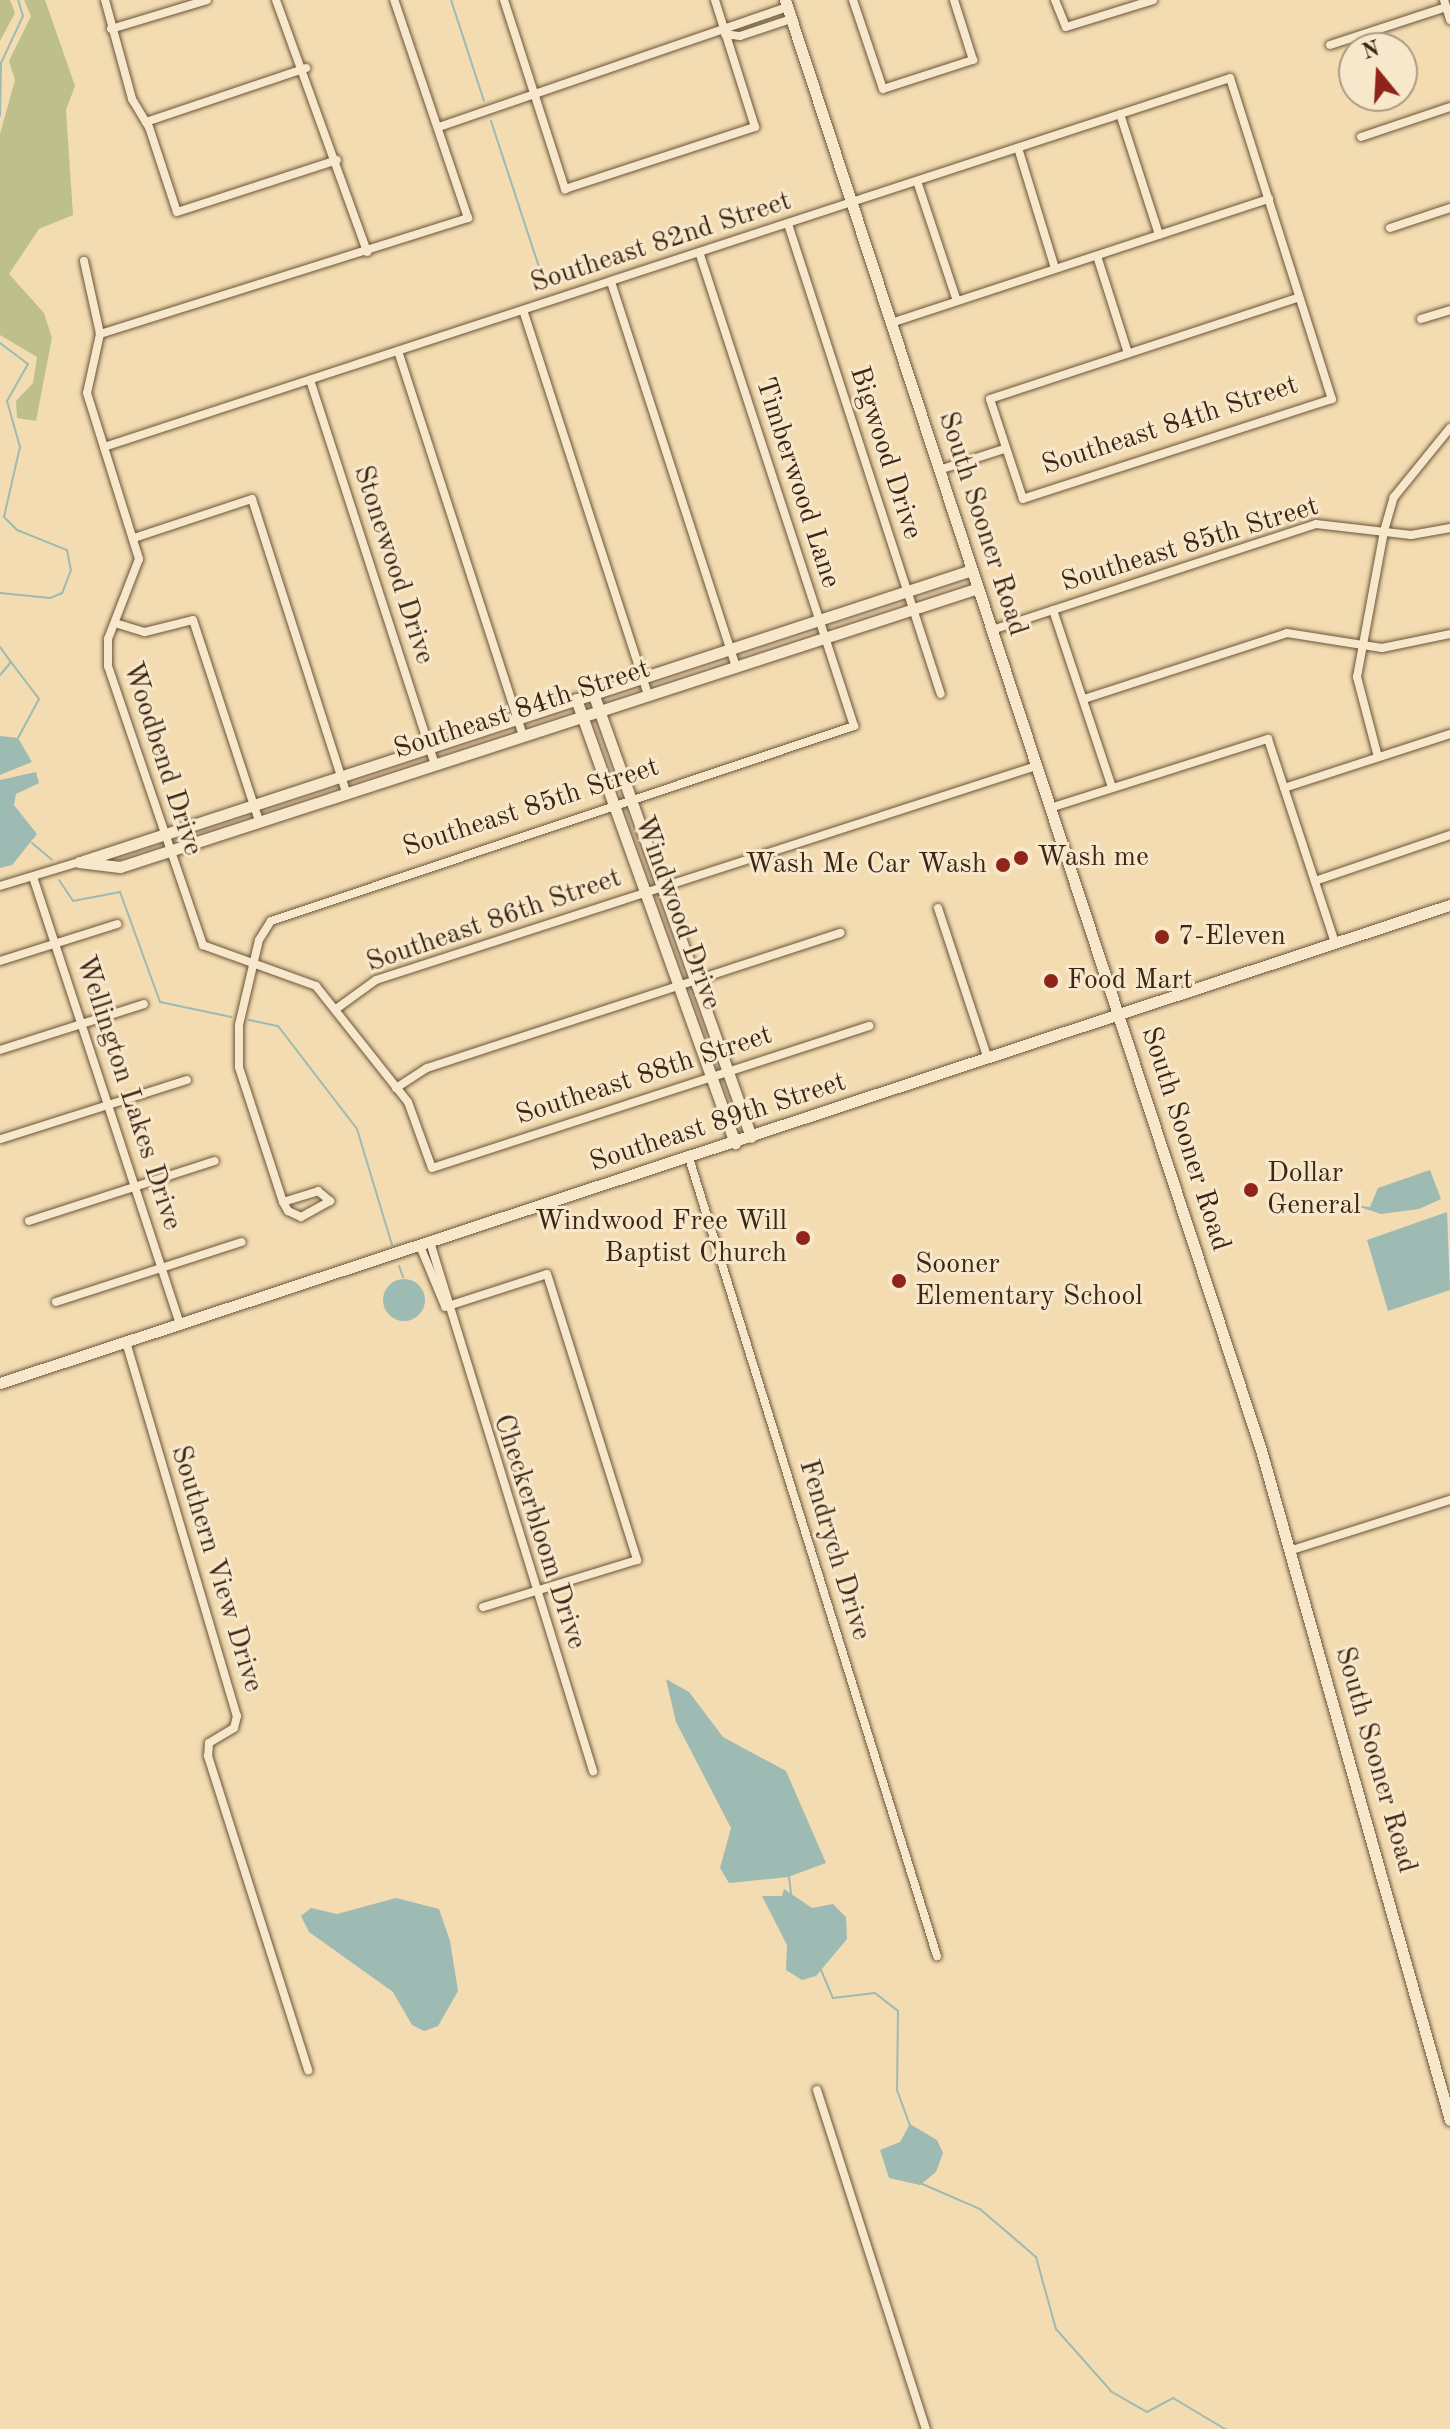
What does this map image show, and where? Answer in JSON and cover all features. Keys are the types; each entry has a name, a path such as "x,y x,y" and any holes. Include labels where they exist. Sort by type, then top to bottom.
{"street":[{"path":"105,0 111,29 177,212 337,160"},
{"path":"111,29 207,0"},
{"path":"276,0 306,68 367,252"},
{"path":"100,334 468,218 394,0"},
{"path":"507,1 565,189 755,127 715,0"},
{"path":"853,0 883,89 973,60 954,0"},
{"path":"1055,0 1066,27 1153,0"},
{"path":"1330,45 1445,4 1450,20"},
{"path":"439,127 725,34 788,9"},
{"name":"South Sooner Road","path":"788,9 1292,1550 1450,2120"},
{"path":"146,122 306,68"},
{"name":"Southeast 82nd Street","path":"104,447 1230,78 1269,199"},
{"path":"1361,137 1450,107"},
{"path":"1120,114 1159,235"},
{"path":"1018,148 1055,268"},
{"path":"917,181 957,301"},
{"path":"891,323 1269,199 1298,298 990,399 1004,449 939,470"},
{"path":"1390,228 1450,208"},
{"name":"Bigwood Drive","path":"788,224 941,694"},
{"name":"Timberwood Lane","path":"699,253 854,726"},
{"path":"1097,256 1128,353"},
{"name":"Woodbend Drive","path":"84,261 100,334 86,387 134,538 138,574 115,623 108,666 199,940 220,957 310,981 336,1009 414,1114 432,1168"},
{"path":"611,282 736,666"},
{"name":"Southeast 84th Street","path":"1004,449 1023,499 1332,399 1298,298"},
{"path":"523,310 648,694"},
{"path":"1421,319 1450,310"},
{"path":"398,351 523,735"},
{"name":"Stonewood Drive","path":"310,380 435,764"},
{"path":"1378,757 1358,688 1361,643 1384,531 1394,497 1450,428"},
{"path":"134,538 252,499 346,792"},
{"name":"Southeast 85th Street","path":"992,630 1316,524 1384,531 1450,528"},
{"name":"Southeast 84th Street","path":"0,886 972,570"},
{"name":"Southeast 84th Street","path":"79,862 120,867 978,588"},
{"path":"1053,610 1112,787"},
{"path":"115,623 145,632 193,620 259,821"},
{"path":"1084,699 1287,633 1398,648 1450,634"},
{"name":"Windwood Drive","path":"593,693 751,1137"},
{"name":"Windwood Drive","path":"576,699 735,1143"},
{"name":"Southeast 85th Street","path":"283,1202 237,1057 253,965 262,933 288,911 854,726"},
{"path":"1284,788 1450,734"},
{"path":"1050,808 1268,739 1335,943"},
{"name":"Southeast 86th Street","path":"336,1009 376,980 1036,766"},
{"path":"1315,881 1450,835"},
{"name":"Wellington Lakes Drive","path":"33,877 180,1324"},
{"name":"Southeast 89th Street","path":"0,1383 1450,905"},
{"path":"938,908 988,1059"},
{"path":"0,961 117,924"},
{"path":"396,1088 427,1068 840,933"},
{"path":"0,1050 144,1004"},
{"name":"Southeast 88th Street","path":"432,1168 870,1026"},
{"path":"1,1139 187,1080"},
{"name":"Fendrych Drive","path":"689,1158 937,1956"},
{"path":"29,1221 215,1161"},
{"path":"318,1191 330,1201 296,1217 283,1202 318,1191"},
{"path":"56,1302 242,1242"},
{"name":"Checkerbloom Drive","path":"425,1244 593,1771"},
{"path":"445,1307 547,1274 637,1560 483,1607"},
{"name":"Southern View Drive","path":"126,1342 237,1716 234,1728 209,1743 208,1756 308,2070"},
{"path":"1292,1550 1450,1500"},
{"path":"817,2090 926,2429"}],"green space":[{"path":"0,0 10,0 15,13 0,41"},
{"path":"24,0 45,0 75,86 66,110 73,215 39,229 9,274 44,313 52,338 36,421 17,418 16,401 33,383 37,357 0,335 0,134 15,80 9,61 31,16"}],"water":[{"path":"0,736 18,738 32,762 0,775"},
{"path":"36,772 39,783 16,794 14,805 37,834 12,865 0,868 0,780"},
{"path":"1430,1170 1441,1199 1419,1209 1381,1214 1354,1205 1370,1207 1378,1188"},
{"path":"1447,1212 1450,1290 1388,1311 1367,1240"},
{"path":"404,1279 419,1285 425,1300 419,1315 404,1321 389,1315 383,1300 389,1285"},
{"path":"666,1679 689,1692 723,1737 786,1771 826,1863 788,1877 729,1883 720,1868 731,1828 676,1722"},
{"path":"784,1889 812,1908 833,1904 846,1917 847,1939 816,1976 802,1980 786,1970 787,1945 762,1896 782,1896"},
{"path":"396,1898 439,1909 450,1941 458,1991 438,2026 424,2031 412,2025 393,1992 309,1932 301,1916 311,1908 337,1914"},
{"path":"910,2124 937,2140 943,2153 936,2172 920,2185 889,2178 880,2150 900,2142"}],"waterway":[{"path":"0,116 1,63 23,16 18,0"},
{"path":"451,0 484,101"},
{"path":"491,121 545,285"},
{"path":"0,343 28,364 7,401 20,447 4,517 17,530 67,550 71,570 62,593 50,598 0,593"},
{"path":"0,647 11,662 0,675"},
{"path":"11,662 39,699 18,738"},
{"path":"32,843 52,860"},
{"path":"59,880 73,901 120,892 160,1002 231,1017"},
{"path":"249,1020 278,1026 357,1129 392,1245"},
{"path":"399,1266 403,1277"},
{"path":"789,1877 791,1894"},
{"path":"821,1970 833,1998 875,1993 898,2011 897,2090 910,2126"},
{"path":"920,2183 980,2209 1036,2257 1056,2329 1112,2392 1147,2412 1173,2398 1225,2429"}],"place":[{"name":"Wash me","path":"1021,858"},
{"name":"Wash Me Car Wash","path":"1003,865"},
{"name":"7-Eleven","path":"1162,937"},
{"name":"Food Mart","path":"1051,981"},
{"name":"Dollar General","path":"1251,1190"},
{"name":"Windwood Free Will Baptist Church","path":"803,1238"},
{"name":"Sooner Elementary School","path":"899,1281"}]}
